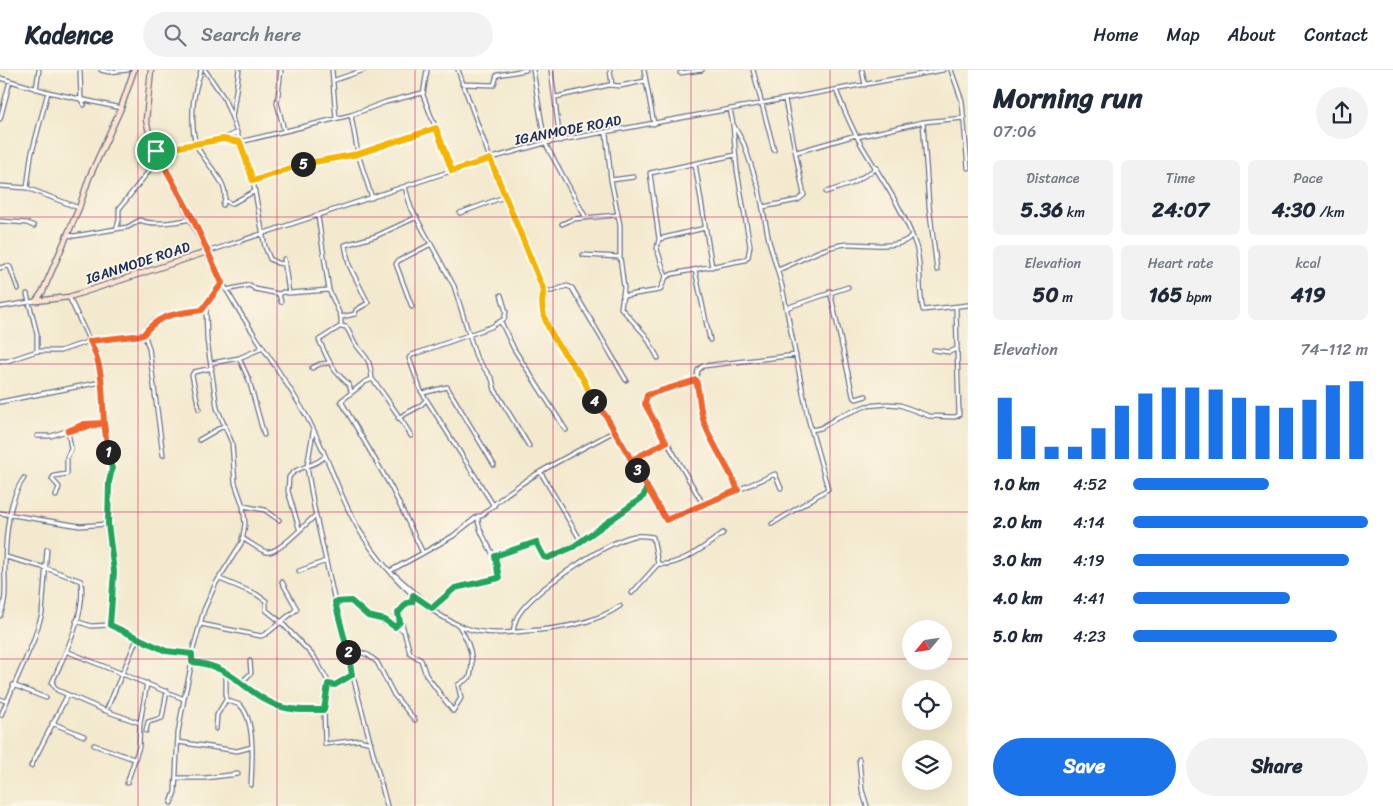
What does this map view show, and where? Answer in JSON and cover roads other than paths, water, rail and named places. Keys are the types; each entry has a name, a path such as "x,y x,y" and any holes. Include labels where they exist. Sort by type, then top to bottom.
{"street":[{"path":"36,89 39,70"},
{"path":"80,70 81,100 84,105"},
{"path":"101,70 109,72 128,70"},
{"path":"0,308 36,301 43,291 79,208 89,178 121,108 134,70"},
{"path":"151,70 146,120 159,158 193,219 222,283 314,430 351,514 365,539 396,579 413,595 459,625 484,632 513,632 558,627 596,619 620,606"},
{"path":"201,70 193,107 196,144 208,167 221,180 226,201 224,205"},
{"path":"205,70 224,98 237,132 253,181 262,236 270,259 284,264"},
{"path":"232,118 239,70"},
{"path":"281,70 277,103 285,129 282,130"},
{"path":"332,70 335,80 336,119"},
{"path":"335,80 364,70"},
{"path":"427,70 422,94 452,171"},
{"path":"458,70 504,197 544,291 543,308 550,329 583,378 588,392 606,416 613,432 632,460 666,520 775,474 781,488"},
{"path":"462,84 493,86 497,75 526,70"},
{"path":"532,70 545,144 586,218"},
{"path":"551,70 560,142"},
{"path":"610,70 612,85"},
{"path":"644,70 654,124"},
{"path":"680,73 702,70"},
{"path":"753,70 760,103 774,150"},
{"path":"862,70 865,85"},
{"name":"IGANMODE ROAD","path":"36,301 69,297 262,236 452,171 545,144 944,70"},
{"path":"951,70 965,116 968,168"},
{"path":"0,78 48,92 121,108"},
{"path":"0,119 10,81"},
{"path":"556,98 612,85 620,86 645,81"},
{"path":"836,90 857,136 877,168 911,236 919,257 918,279 923,310 956,308 968,305"},
{"path":"26,188 31,156 48,92"},
{"path":"226,138 240,142 282,130 336,119 386,102 422,94"},
{"path":"763,207 804,198 797,152 785,100"},
{"path":"666,277 745,260 750,254 730,109"},
{"path":"351,115 358,154 372,198"},
{"path":"797,152 857,136 923,122 965,116"},
{"path":"923,122 929,205 938,270"},
{"path":"733,124 747,151 763,207 811,430 828,489 772,524"},
{"path":"253,181 312,161 358,154 436,128"},
{"path":"156,151 226,138 237,132"},
{"path":"606,133 611,180 618,215 623,296 621,308 646,336 658,358"},
{"path":"623,296 660,290 666,277 658,249 659,239 650,172 735,155"},
{"path":"114,229 118,226 120,208 159,158"},
{"path":"695,164 712,267"},
{"path":"826,192 851,184 877,168"},
{"path":"611,180 634,177"},
{"path":"0,186 26,188 79,208"},
{"path":"404,187 417,217 454,286 480,365 492,379 495,390 529,446"},
{"path":"226,201 231,204 255,191"},
{"path":"460,213 504,197"},
{"path":"562,224 573,219 618,215"},
{"path":"318,216 329,290 341,317 341,326"},
{"path":"341,317 355,314 356,310 368,303 349,265 345,245 376,236 417,217"},
{"path":"67,235 74,236 128,227 140,220 147,223 165,221 176,223 193,219"},
{"path":"0,222 27,223 34,226"},
{"path":"659,239 705,228"},
{"path":"778,270 828,248 850,244 897,244 911,236"},
{"path":"412,307 396,264 431,244"},
{"path":"583,255 620,257"},
{"path":"284,259 289,293"},
{"path":"0,268 10,267 18,289"},
{"path":"695,270 710,340"},
{"path":"171,803 175,792 178,742 192,654 206,605 238,549 242,538 245,516 235,483 232,444 217,408 204,311 222,283"},
{"path":"226,290 250,285 256,289 279,294 283,292 329,290"},
{"path":"544,291 552,291 567,286 572,288 626,380"},
{"path":"786,308 848,287"},
{"path":"43,291 44,300"},
{"path":"830,292 853,396 856,399 866,396"},
{"path":"28,294 37,334 37,351"},
{"path":"279,294 281,302"},
{"path":"494,506 426,400 424,393 420,392 410,356 501,322 506,312 500,295"},
{"path":"69,297 99,361 104,394 104,423 112,469 109,482 108,524 114,572 110,625"},
{"path":"811,430 821,428 838,417 866,406 900,405 929,416 956,417 959,415 956,308"},
{"path":"0,361 7,361 37,351 56,352 90,341 144,334 150,325 159,319 192,310 204,311"},
{"path":"501,322 514,350 566,430"},
{"path":"341,326 319,340 330,363 339,376 350,385 351,392"},
{"path":"341,326 349,330 353,340 366,356 372,379 376,381 411,436"},
{"path":"144,334 149,348 163,455"},
{"path":"212,363 239,358 260,349 262,345"},
{"path":"934,350 949,352 957,349"},
{"path":"738,490 700,410 702,404 696,380 698,370 703,366 796,356"},
{"path":"239,358 249,380 264,435"},
{"path":"312,368 330,363"},
{"path":"198,409 192,375 194,372 212,368"},
{"path":"372,379 351,392 342,401 391,487 423,553"},
{"path":"696,380 647,395 645,404 704,504"},
{"path":"0,402 101,382"},
{"path":"424,393 446,387 494,464"},
{"path":"398,418 420,406 426,400"},
{"path":"37,436 51,436 84,424 104,423"},
{"path":"199,440 225,425"},
{"path":"314,430 308,469 316,515 352,675 387,806"},
{"path":"56,496 58,487 52,479 54,476 67,474 67,457 71,449 68,431"},
{"path":"432,608 389,570 452,536 541,473 613,432"},
{"path":"632,460 666,442"},
{"path":"299,528 287,483 292,473 308,469 321,461 325,456"},
{"path":"541,473 581,541"},
{"path":"0,616 7,592 6,557 16,488 24,478"},
{"path":"495,556 536,542 544,557 548,558 581,541 643,497 647,487"},
{"path":"243,506 265,510 279,520"},
{"path":"0,513 80,526 108,524"},
{"path":"242,538 266,552 272,552 290,540 299,528 316,515"},
{"path":"432,608 455,588 499,578 495,556 478,523 478,516"},
{"path":"632,593 658,564 665,564 702,550 723,533"},
{"path":"513,632 517,616 536,595 608,547 636,536 654,536 658,564"},
{"path":"1,715 33,642 42,614 47,549"},
{"path":"6,557 46,568 81,581 76,621 66,652 52,683 54,689 66,696 140,723"},
{"path":"299,571 326,561"},
{"path":"220,579 256,594 266,601 266,610 281,622 315,658 328,684 324,710 326,744 366,740 371,744"},
{"path":"201,624 261,636 297,609 282,582"},
{"path":"413,595 412,602 407,603 398,613 410,653 421,660 426,675 453,711 461,698 458,685 465,682 471,672 469,640 459,625"},
{"path":"335,602 351,601 368,616 385,620 395,627 404,630"},
{"path":"76,621 90,626 110,625 138,639 172,652 192,654"},
{"path":"395,627 400,622"},
{"path":"106,711 138,639"},
{"path":"346,646 368,655 377,662 394,694 415,720"},
{"path":"66,652 184,699"},
{"path":"242,682 250,673 250,661"},
{"path":"192,662 226,672 262,698 278,706 290,709 324,710"},
{"path":"216,729 217,715 226,700 226,672"},
{"path":"328,684 335,685 352,675"},
{"path":"127,783 139,747 140,723 147,683"},
{"path":"13,685 46,698"},
{"path":"146,731 148,722 162,718 167,691"},
{"path":"32,766 66,696"},
{"path":"0,699 6,701"},
{"path":"226,700 244,708 249,723 252,747 251,785"},
{"path":"52,723 84,736"},
{"path":"178,742 236,751 252,747"},
{"path":"94,745 134,759"},
{"path":"859,759 862,790 867,806"},
{"path":"176,778 205,778 238,774"}]}
